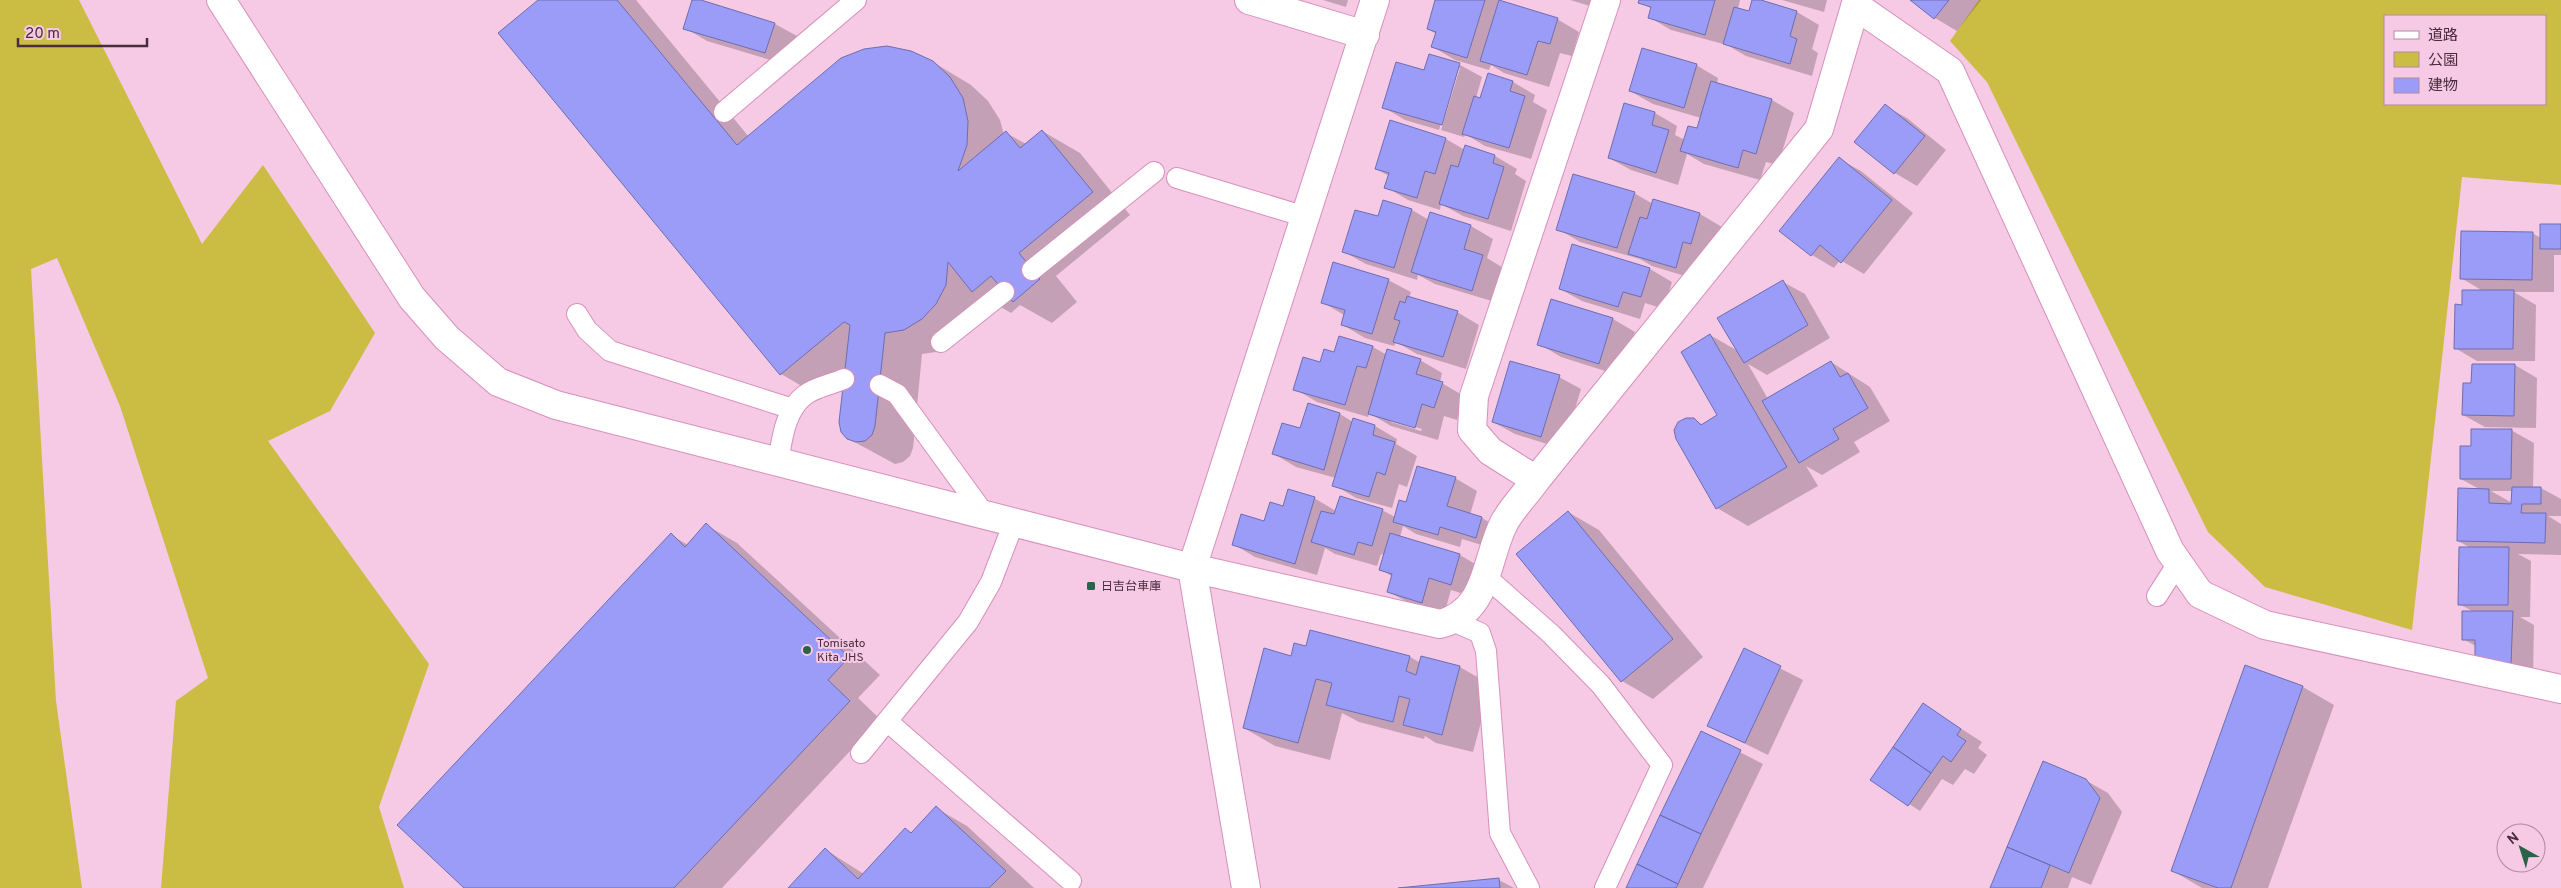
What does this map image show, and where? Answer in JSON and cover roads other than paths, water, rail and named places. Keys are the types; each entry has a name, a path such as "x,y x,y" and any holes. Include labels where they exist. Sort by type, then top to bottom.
{"street":[{"path":"221,0 412,298 447,338 498,382 556,405 1192,568 1440,624 1454,621 1478,597 1504,523 1536,480 1818,129 1856,3 1950,71 2170,551 2200,594 2265,625 2561,690"},
{"path":"1249,0 1364,35"},
{"path":"1246,888 1192,568 1375,0"},
{"path":"1536,480 1490,451 1472,430 1474,396 1606,0"}],"lane":[{"path":"724,112 856,0"},
{"path":"1032,270 1154,172"},
{"path":"1177,178 1306,217"},
{"path":"941,342 1004,292"},
{"path":"577,314 587,330 610,350 793,409"},
{"path":"778,462 784,430 793,409 805,394 844,379"},
{"path":"880,384 896,394 985,515"},
{"path":"861,752 968,622 991,582 1014,522"},
{"path":"2157,596 2178,563"},
{"path":"1486,576 1551,634 1601,686 1662,765 1605,888"},
{"path":"1454,621 1480,633 1486,651 1500,834 1529,888"},
{"path":"887,721 1071,881"}],"place":[{"name":"日吉台車庫","path":"1091,586"},
{"name":"Tomisato Kita JHS","path":"807,650"}]}
